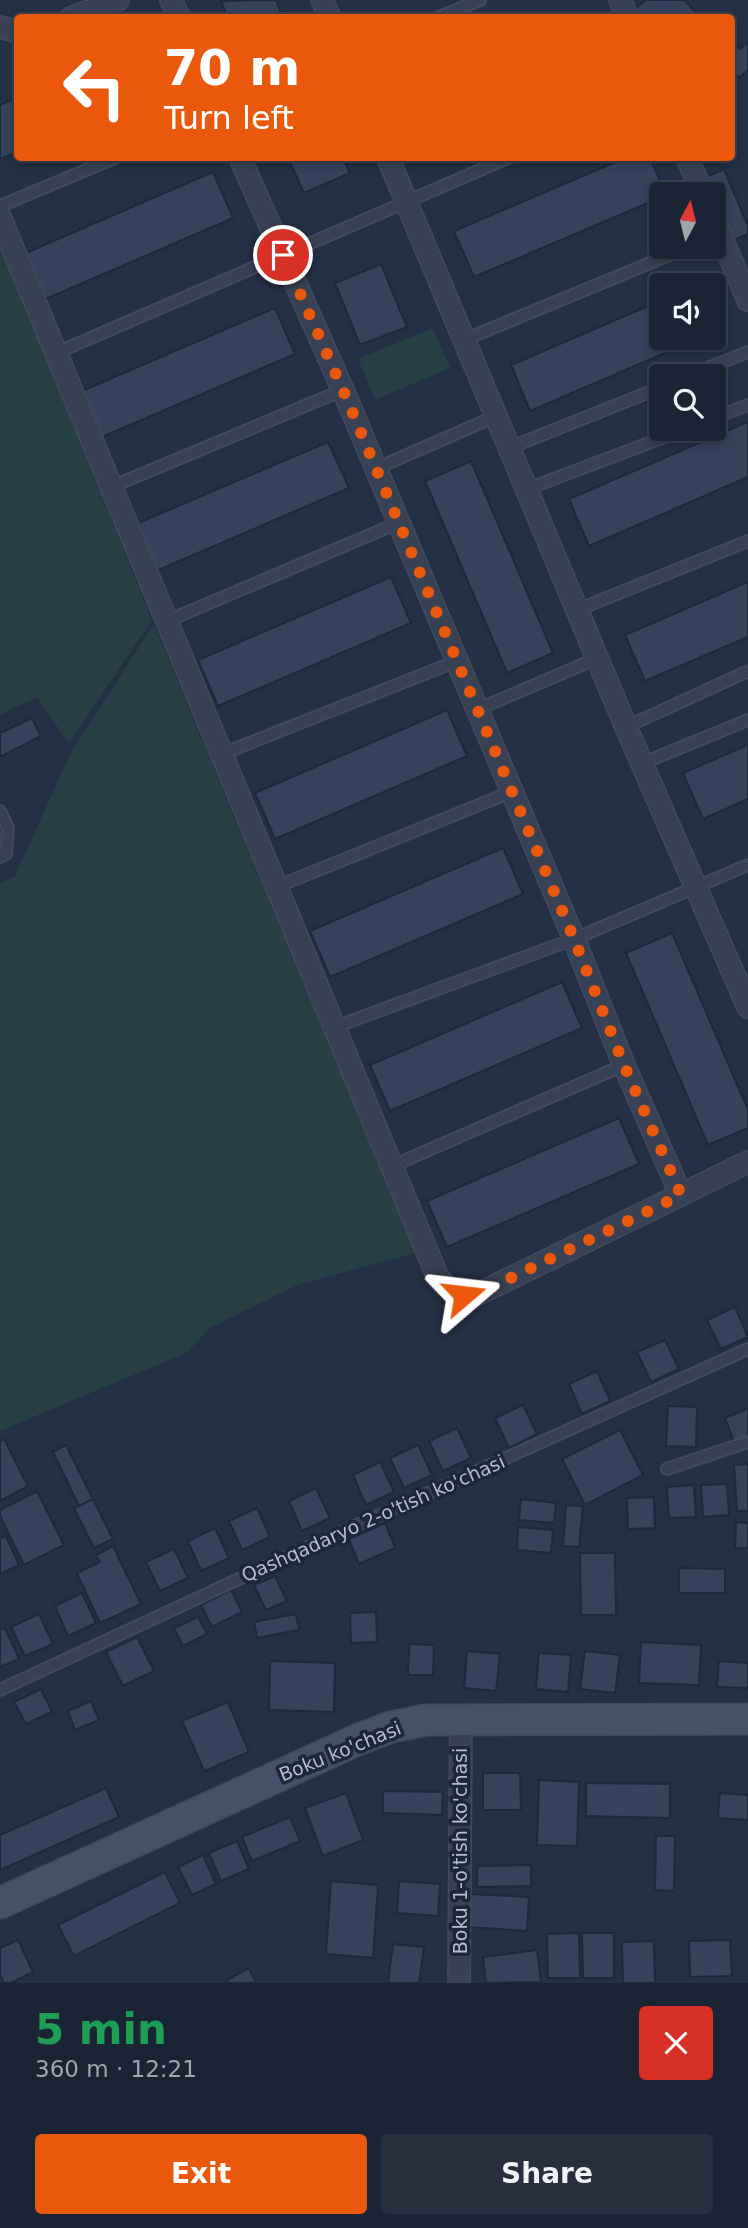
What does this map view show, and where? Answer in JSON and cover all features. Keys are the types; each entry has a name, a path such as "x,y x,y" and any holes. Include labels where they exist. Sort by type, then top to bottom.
{"street":[{"path":"81,14 118,0"},
{"path":"241,161 343,390 574,939 624,1065 681,1195"},
{"path":"389,161 466,339 626,727 746,997"},
{"path":"688,161 698,182"},
{"path":"0,217 438,1278 445,1286 464,1295 474,1296 748,1162"},
{"path":"726,252 748,300"},
{"name":"Boku ko'chasi","path":"0,1903 380,1731 408,1723 461,1720 748,1719"},
{"name":"Boku 1-o'tish ko'chasi","path":"459,1983 461,1720"}],"lane":[{"path":"447,14 480,0"},
{"path":"0,206 108,161"},
{"path":"56,353 501,161"},
{"path":"466,339 660,259"},
{"path":"718,364 748,352"},
{"path":"111,487 343,390"},
{"path":"509,448 649,392"},
{"path":"726,413 748,405"},
{"path":"375,469 496,416"},
{"path":"527,489 654,441"},
{"path":"167,621 398,523"},
{"path":"577,610 748,541"},
{"path":"476,710 598,658"},
{"path":"222,754 457,662"},
{"path":"626,727 748,671"},
{"path":"643,763 748,720"},
{"path":"276,887 511,792"},
{"path":"0,811 8,828 6,854 0,857"},
{"path":"335,1027 574,939 748,865"},
{"path":"392,1166 624,1065"},
{"name":"Qashqadaryo 2-o'tish ko'chasi","path":"0,1690 273,1563 748,1349"},
{"path":"667,1469 748,1442"}],"green space":[{"path":"0,245 152,620 69,744 37,697 0,715"},
{"path":"433,328 450,368 375,400 358,359"},
{"path":"154,624 415,1253 297,1285 208,1329 188,1352 0,1431 0,883 15,876 72,750"}],"building":[{"path":"276,0 281,14 226,14 221,1"},
{"path":"646,0 685,0 697,14 639,14 635,9"},
{"path":"748,42 748,70 739,78 735,73 735,43 740,49"},
{"path":"14,99 14,154 0,159 0,105"},
{"path":"289,161 344,161 350,173 304,193"},
{"path":"618,161 651,161 661,182 649,182 649,203 474,277 454,231"},
{"path":"724,169 748,226 748,234 730,242 726,233 726,182 703,182 702,179"},
{"path":"213,172 233,218 41,301 21,255"},
{"path":"381,264 407,327 360,345 335,283"},
{"path":"649,306 649,350 672,350 530,411 511,365"},
{"path":"275,308 295,354 102,437 82,391"},
{"path":"748,422 748,477 589,546 569,499 704,441 726,441 726,431"},
{"path":"328,442 349,488 156,571 136,524"},
{"path":"471,461 553,653 507,673 425,481"},
{"path":"391,577 411,623 218,706 198,660"},
{"path":"748,582 748,637 645,681 625,635"},
{"path":"447,710 467,756 275,839 255,793"},
{"path":"32,718 41,736 0,757 0,733"},
{"path":"748,745 748,799 703,819 683,773"},
{"path":"503,848 523,894 330,977 310,931"},
{"path":"672,933 748,1110 748,1128 708,1145 626,953"},
{"path":"562,982 582,1028 390,1111 370,1065"},
{"path":"619,1118 639,1164 447,1247 427,1201"},
{"path":"735,1307 748,1337 721,1349 707,1320"},
{"path":"665,1340 679,1369 651,1382 637,1352"},
{"path":"597,1371 610,1401 582,1414 569,1384"},
{"path":"523,1405 537,1434 509,1448 495,1418"},
{"path":"668,1406 697,1407 696,1447 666,1446"},
{"path":"748,1409 748,1439 735,1444 725,1418"},
{"path":"457,1428 471,1458 443,1471 429,1441"},
{"path":"620,1430 643,1475 585,1505 562,1459"},
{"path":"4,1439 28,1486 0,1501 0,1441"},
{"path":"66,1445 93,1499 79,1506 53,1452"},
{"path":"418,1445 432,1475 404,1488 390,1458"},
{"path":"380,1462 394,1492 366,1505 353,1475"},
{"path":"748,1464 748,1511 737,1511 734,1465"},
{"path":"727,1484 729,1515 703,1517 701,1485"},
{"path":"694,1485 696,1517 669,1518 667,1487"},
{"path":"316,1488 330,1518 302,1531 289,1501"},
{"path":"37,1491 64,1545 24,1565 0,1516 0,1510"},
{"path":"654,1497 655,1528 628,1529 627,1498"},
{"path":"93,1499 113,1539 94,1548 74,1508"},
{"path":"521,1499 556,1503 554,1523 519,1520"},
{"path":"566,1505 583,1506 579,1547 563,1546"},
{"path":"257,1508 270,1537 242,1550 229,1521"},
{"path":"736,1522 748,1523 748,1548 735,1548"},
{"path":"385,1523 395,1548 359,1564 349,1539"},
{"path":"518,1527 553,1530 551,1553 517,1550"},
{"path":"215,1528 229,1558 201,1571 188,1541"},
{"path":"6,1536 19,1565 0,1574 0,1538"},
{"path":"113,1546 141,1604 100,1623 77,1573 100,1562 96,1555"},
{"path":"174,1549 188,1578 160,1591 146,1562"},
{"path":"580,1553 615,1553 616,1615 581,1615"},
{"path":"679,1568 725,1569 725,1593 679,1593"},
{"path":"275,1576 287,1601 266,1610 254,1585"},
{"path":"231,1590 242,1612 212,1627 201,1605"},
{"path":"82,1593 96,1623 68,1636 55,1606"},
{"path":"376,1612 377,1642 351,1643 350,1613"},
{"path":"39,1614 53,1644 25,1656 11,1627"},
{"path":"296,1614 299,1630 257,1638 254,1622"},
{"path":"198,1617 207,1634 183,1646 174,1628"},
{"path":"5,1628 19,1659 0,1667 0,1630"},
{"path":"137,1637 154,1671 123,1686 106,1652"},
{"path":"641,1642 701,1645 699,1685 639,1683"},
{"path":"409,1644 434,1645 433,1675 408,1675"},
{"path":"467,1651 500,1654 496,1691 464,1688"},
{"path":"585,1651 620,1655 615,1693 580,1689"},
{"path":"539,1653 571,1655 568,1692 536,1689"},
{"path":"270,1661 335,1663 334,1712 269,1710"},
{"path":"719,1661 748,1663 748,1688 717,1687"},
{"path":"41,1689 52,1712 26,1724 14,1702"},
{"path":"91,1701 99,1720 75,1730 68,1711"},
{"path":"228,1702 249,1752 204,1771 182,1721"},
{"path":"483,1773 520,1773 521,1810 483,1810"},
{"path":"539,1780 579,1782 577,1846 537,1845"},
{"path":"586,1783 670,1784 670,1818 586,1816"},
{"path":"106,1788 119,1817 0,1870 0,1835"},
{"path":"383,1791 443,1792 442,1815 383,1813"},
{"path":"346,1793 363,1840 323,1856 305,1808"},
{"path":"720,1793 748,1795 748,1820 718,1818"},
{"path":"290,1817 300,1841 252,1861 242,1837"},
{"path":"656,1836 675,1836 674,1891 655,1890"},
{"path":"237,1841 249,1869 221,1881 209,1853"},
{"path":"203,1855 216,1884 192,1895 178,1867"},
{"path":"531,1865 531,1886 477,1887 477,1866"},
{"path":"165,1872 180,1903 74,1956 58,1925"},
{"path":"331,1881 378,1885 373,1958 326,1954"},
{"path":"399,1881 440,1884 438,1916 397,1913"},
{"path":"470,1894 529,1897 527,1931 468,1927"},
{"path":"579,1933 580,1978 548,1978 547,1934"},
{"path":"582,1933 614,1933 614,1978 583,1978"},
{"path":"18,1940 33,1972 11,1983 4,1983 0,1975 0,1948"},
{"path":"730,1940 732,1976 690,1977 689,1941"},
{"path":"654,1941 655,1983 623,1983 622,1942"},
{"path":"393,1944 424,1947 419,1983 388,1983"},
{"path":"537,1950 541,1982 486,1983 483,1957"},
{"path":"249,1968 256,1983 228,1983 227,1980"}],"route":[{"path":"283,255 343,390 574,939 624,1065 681,1195 474,1296 464,1295"}]}
